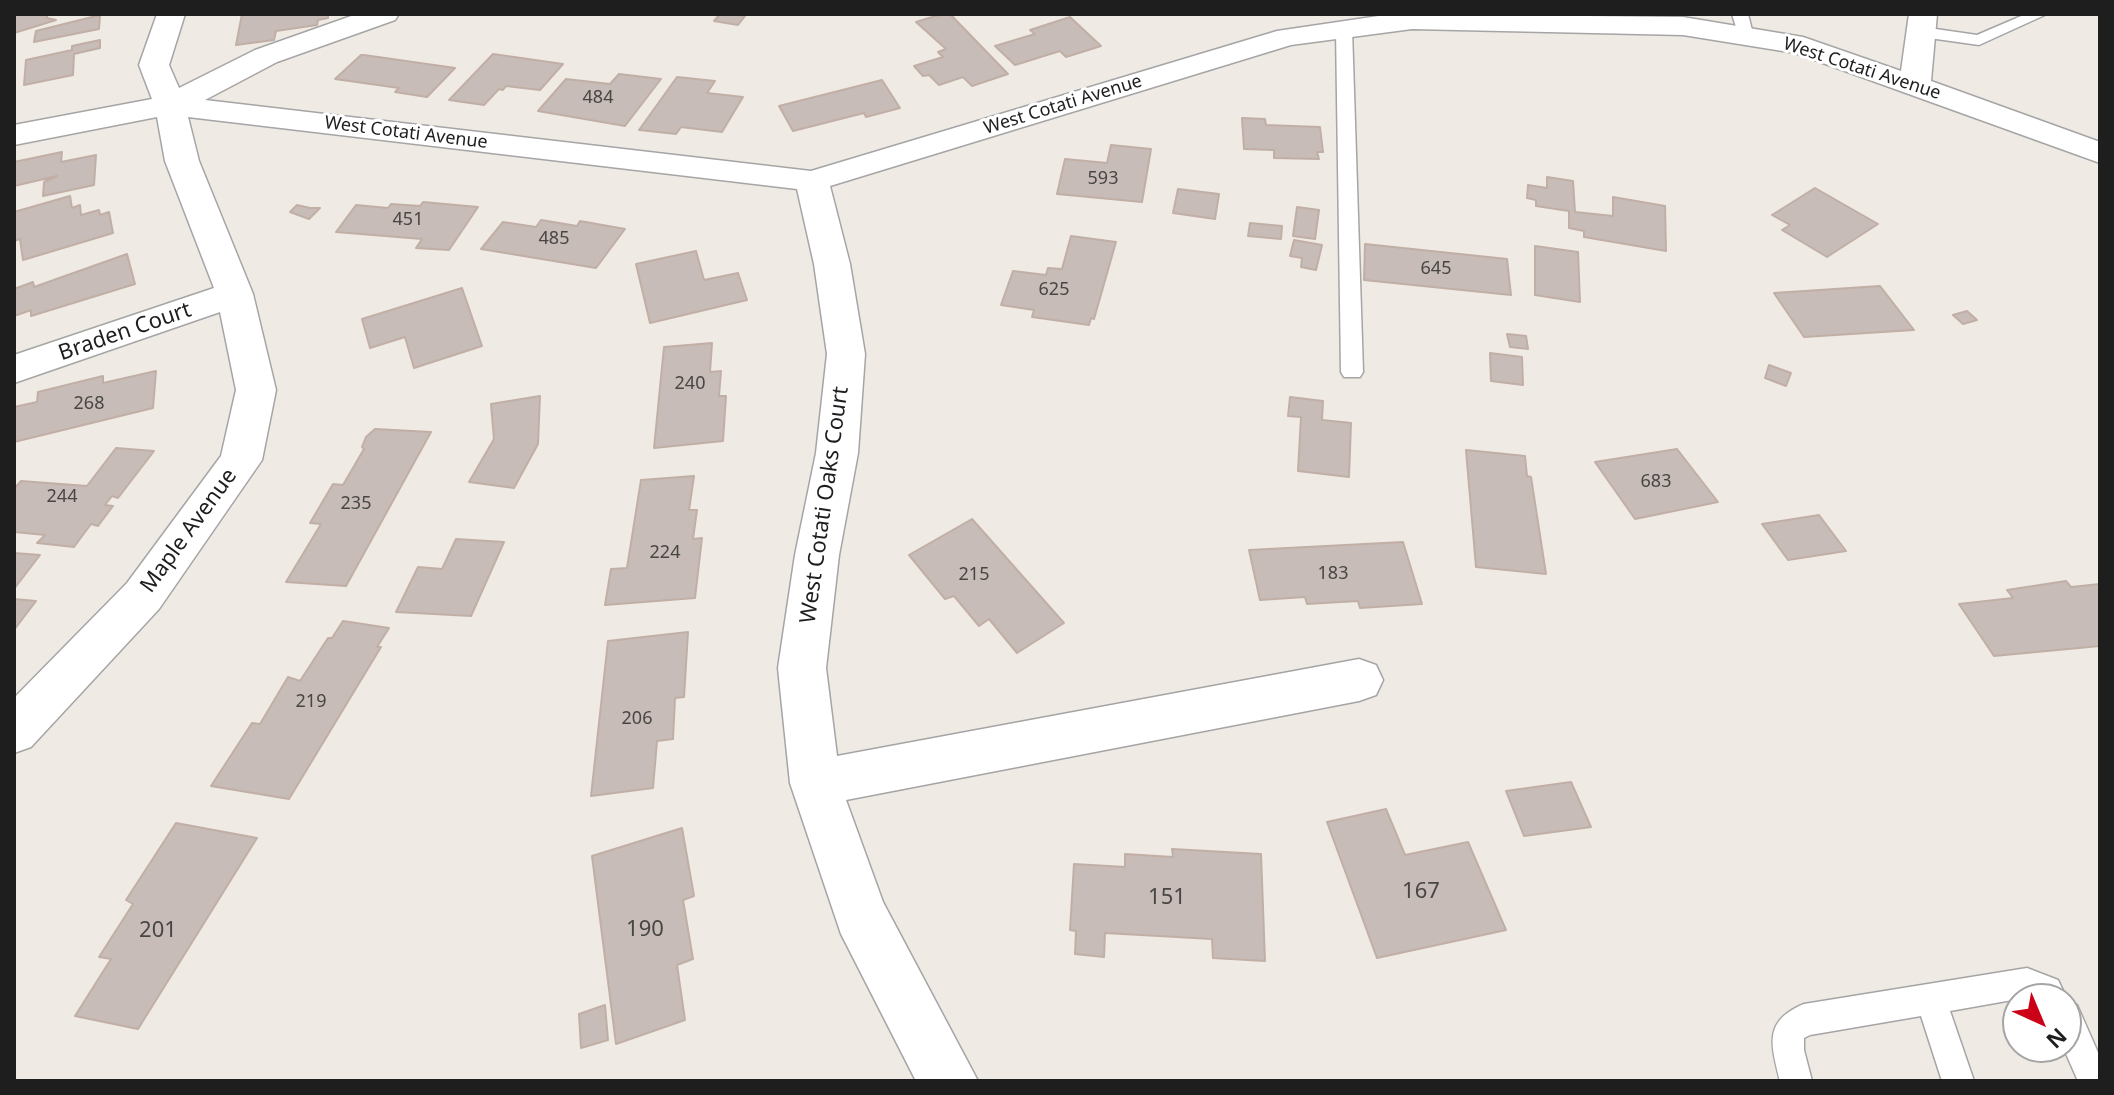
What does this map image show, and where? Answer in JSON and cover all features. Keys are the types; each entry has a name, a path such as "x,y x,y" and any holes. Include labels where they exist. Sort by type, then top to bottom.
{"street":[{"name":"Maple Avenue","path":"14,731 143,596 241,460 256,390 235,294 182,161 170,105 154,65 171,14"},
{"path":"170,105 266,56 385,14"},
{"name":"West Cotati Avenue","path":"14,135 170,105 812,181 1287,37 1412,20 1683,26 1742,24 2100,153"},
{"path":"1915,84 1923,23"},
{"name":"West Cotati Oaks Court","path":"812,181 832,264 846,354 837,453 817,555 802,668 815,783 860,915 948,1081"},
{"name":"Braden Court","path":"14,369 235,294"},
{"path":"815,783 1359,680"}],"lane":[{"path":"1923,23 1979,40 2039,14"},
{"path":"1344,29 1352,372"},
{"path":"1796,1081 1788,1050 1789,1030 1804,1020 2002,987"},
{"path":"1930,998 1958,1081"},
{"path":"2082,1053 2094,1081"}],"building":[{"path":"14,14 47,14 47,18 56,20 14,33"},
{"path":"242,14 328,14 328,18 318,20 317,25 276,31 274,40 236,45"},
{"path":"720,14 745,16 738,25 714,21"},
{"path":"950,14 1008,74 972,86 963,77 939,85 929,75 923,76 914,66 943,57 938,52 946,49 916,22"},
{"path":"100,15 99,29 34,42 36,31"},
{"path":"1070,17 1101,46 1066,57 1060,51 1015,65 995,46 1035,34 1030,30"},
{"path":"100,40 100,48 74,54 73,75 24,85 26,60"},
{"path":"493,54 563,64 540,90 506,86 484,105 449,100"},
{"path":"361,55 455,68 427,97 395,92 399,88 335,79"},
{"path":"619,74 661,79 625,126 538,111 566,79 610,84"},
{"path":"677,77 715,81 707,93 743,97 722,132 681,127 676,134 639,130"},
{"path":"882,80 900,108 866,117 864,113 793,131 779,106"},
{"path":"1242,118 1265,119 1266,125 1320,127 1323,152 1317,152 1319,159 1274,158 1274,150 1244,149"},
{"path":"1111,145 1151,149 1142,202 1057,194 1065,159 1107,163"},
{"path":"62,152 61,162 96,155 94,185 43,196 44,182 57,176 14,186 14,162"},
{"path":"1547,177 1573,181 1575,212 1613,216 1613,197 1665,206 1666,251 1584,237 1584,231 1569,228 1569,211 1536,206 1536,200 1527,198 1528,185 1547,188"},
{"path":"1815,188 1878,224 1827,257 1782,230 1790,225 1772,215"},
{"path":"1178,189 1219,194 1215,219 1173,213"},
{"path":"70,196 72,208 80,205 81,215 99,210 100,215 109,212 113,233 23,260 20,239 14,241 14,212"},
{"path":"423,202 478,207 449,250 416,248 422,239 336,232 356,205 388,208 391,204 420,206"},
{"path":"297,205 320,208 309,219 290,212"},
{"path":"1297,207 1319,210 1315,239 1293,236"},
{"path":"541,220 577,226 580,221 625,229 596,268 481,249 503,222 536,227"},
{"path":"1250,223 1282,226 1281,239 1248,236"},
{"path":"1071,236 1116,242 1094,319 1091,318 1089,325 1032,317 1034,310 1001,305 1013,271 1046,275 1048,268 1062,269"},
{"path":"1294,240 1322,245 1316,270 1301,267 1302,258 1290,256"},
{"path":"1365,244 1507,259 1511,295 1364,280"},
{"path":"1535,246 1578,252 1580,302 1535,295"},
{"path":"696,251 704,280 738,273 747,300 650,323 636,264"},
{"path":"127,254 135,284 31,316 31,310 14,316 14,289 33,282 34,287"},
{"path":"1880,286 1914,330 1804,337 1774,293"},
{"path":"462,288 482,346 414,368 405,337 370,348 362,319"},
{"path":"1967,311 1977,320 1963,324 1953,315"},
{"path":"1507,334 1526,336 1528,349 1510,347"},
{"path":"712,343 710,372 721,371 719,396 726,396 723,441 654,448 664,347"},
{"path":"1490,353 1522,357 1523,385 1491,381"},
{"path":"1769,365 1791,373 1786,386 1765,378"},
{"path":"156,371 153,408 14,442 14,407 37,402 38,392 103,376 103,383"},
{"path":"540,396 538,444 514,488 469,482 494,439 491,404"},
{"path":"1290,397 1323,401 1322,420 1351,423 1349,477 1298,471 1301,417 1288,416"},
{"path":"375,429 431,432 346,586 286,582 321,524 310,523 333,484 343,485 364,449 366,437"},
{"path":"116,448 154,451 118,498 112,496 105,505 113,506 98,526 91,524 74,547 37,543 45,535 14,532 14,489 21,481 87,486"},
{"path":"1677,449 1718,502 1635,519 1595,462"},
{"path":"1466,450 1525,456 1546,574 1476,567"},
{"path":"694,476 689,510 697,510 693,539 702,538 695,598 605,605 611,569 627,568 641,480"},
{"path":"1819,515 1846,551 1788,560 1762,524"},
{"path":"972,519 1064,623 1017,653 989,619 979,626 954,596 945,599 909,555"},
{"path":"456,539 504,542 471,616 396,612 418,567 442,569"},
{"path":"1403,542 1422,604 1360,608 1358,601 1307,604 1305,597 1260,600 1249,550"},
{"path":"14,553 40,555 14,589"},
{"path":"2066,581 2071,587 2100,584 2100,646 1994,656 1959,604 2013,598 2007,590"},
{"path":"14,599 36,601 14,630"},
{"path":"343,621 389,628 377,647 381,647 289,799 211,786 252,723 260,724 288,677 300,681"},
{"path":"688,632 684,697 675,698 673,739 657,741 653,788 591,796 608,641"},
{"path":"1571,782 1591,827 1524,836 1506,791"},
{"path":"1386,809 1405,855 1468,842 1506,930 1377,958 1327,822"},
{"path":"176,823 257,838 138,1029 75,1016 111,959 99,957 133,904 126,900"},
{"path":"682,828 694,896 683,900 693,959 677,965 685,1020 616,1044 592,856"},
{"path":"1172,849 1261,854 1265,961 1213,958 1212,939 1105,933 1104,957 1075,954 1076,931 1070,930 1074,864 1125,867 1125,854 1173,857"},
{"path":"605,1005 608,1040 581,1048 579,1014"}]}
